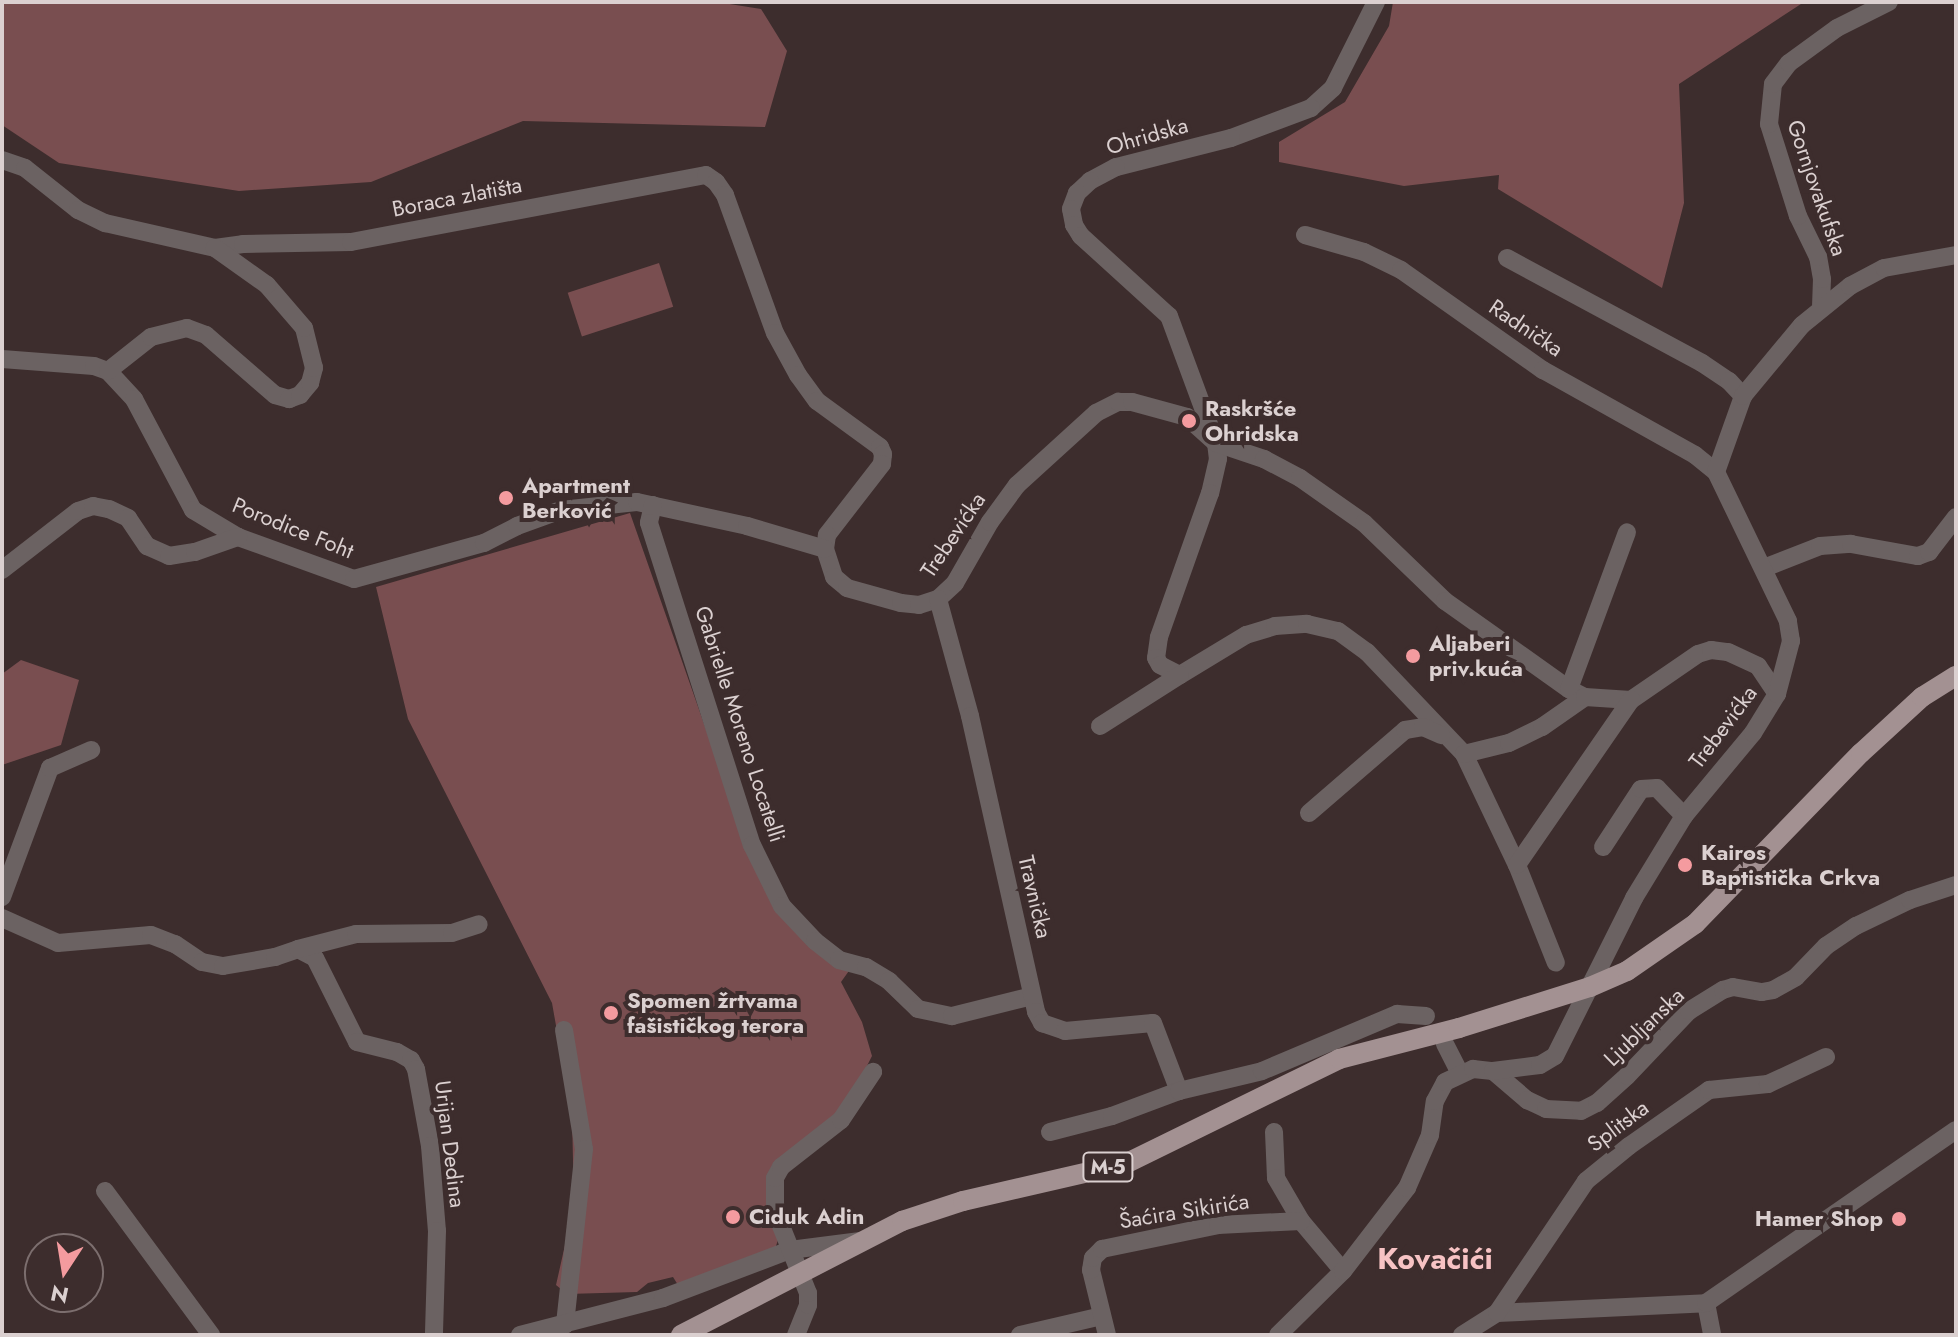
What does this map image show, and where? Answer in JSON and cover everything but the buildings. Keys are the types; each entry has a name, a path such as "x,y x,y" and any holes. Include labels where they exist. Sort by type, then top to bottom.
{"main road":[{"name":"M-5","path":"681,1335 902,1221 963,1201 1127,1163 1339,1059 1459,1028 1590,987 1627,971 1695,924 1861,753 1922,697 1956,676"}],"street":[{"name":"Ohridska","path":"1216,443 1169,316 1081,236 1074,225 1071,209 1077,193 1090,181 1116,167 1231,138 1311,108 1333,88 1376,2"},
{"name":"Gornjovakufska","path":"1821,307 1822,279 1818,257 1798,216 1769,124 1773,84 1789,63 1837,28 1889,2"},
{"name":"Boraca zlatišta","path":"2,160 25,168 78,210 105,223 215,248 243,244 351,242 706,175 725,195 775,333 798,375 817,401 880,447 883,454 882,464 827,535 825,549"},
{"name":"Radnička","path":"1305,235 1364,252 1401,270 1543,370 1695,455 1716,472"},
{"name":"Boraca zlatišta","path":"108,371 151,337 187,328 206,335 275,395 289,399 300,395 310,383 314,368 304,328 267,285 215,248"},
{"name":"Gornjovakufska","path":"1716,472 1743,396 1821,307 1850,286 1884,268 1956,255"},
{"path":"1507,258 1702,363 1729,381 1743,396"},
{"path":"2,359 94,366 108,371"},
{"name":"Porodice Foht","path":"108,371 134,399 193,510 238,537 354,579 484,543 517,526 561,510 637,502 825,549"},
{"name":"Trebevićka","path":"825,549 834,577 847,588 901,603 919,605 938,599 955,583 990,522 1017,485 1075,431 1108,406 1132,402 1160,407 1187,417 1216,443 1264,459 1300,478 1364,523 1445,601 1577,693"},
{"path":"1180,675 1160,665 1156,647 1210,493 1218,459 1216,443"},
{"path":"1716,472 1784,608 1791,641 1777,694"},
{"name":"Gabrielle Moreno Locatelli","path":"653,505 649,523 752,845 782,906 815,941 839,960 866,967 889,981 918,1009 952,1016 1032,996"},
{"path":"2,570 78,511 93,506 128,518 147,546 169,556 195,552 238,537"},
{"path":"1764,568 1820,546 1851,544 1918,556 1929,552 1956,517"},
{"path":"1464,754 1542,727 1577,693 1627,532"},
{"name":"Travnička","path":"938,599 970,716 1032,996 1042,1023 1051,1028 1076,1032 1153,1023 1179,1091"},
{"path":"1100,726 1246,635 1275,626 1307,624 1338,631 1367,652 1464,754 1517,865 1556,963"},
{"name":"Trebevićka","path":"1517,865 1631,700 1698,654 1711,650 1728,652 1758,666 1777,694 1753,733 1684,816 1634,898 1590,987"},
{"path":"1577,693 1631,700"},
{"path":"1309,813 1411,727 1431,729 1450,740"},
{"path":"2,897 50,768 91,750"},
{"path":"1603,847 1641,789 1657,788 1684,816"},
{"name":"Ljubljanska","path":"1493,1071 1527,1100 1546,1109 1581,1111 1597,1103 1627,1076 1689,1011 1723,990 1733,987 1762,992 1773,990 1796,977 1826,946 1856,926 1910,900 1956,885"},
{"path":"2,918 58,943 151,935 175,944 202,962 223,966 275,957 356,934 452,933 479,924"},
{"name":"Urijan Dedina","path":"298,949 315,958 357,1042 397,1052 411,1060 416,1069 430,1146 437,1231 434,1335"},
{"path":"1278,1335 1343,1271 1407,1188 1430,1135 1439,1091 1445,1082 1473,1069 1493,1071 1540,1065 1555,1056 1590,987"},
{"path":"1050,1132 1112,1116 1179,1091 1262,1071 1397,1014 1426,1016"},
{"path":"564,1030 584,1149 565,1325"},
{"path":"1445,1044 1460,1073"},
{"name":"Splitska","path":"1462,1335 1497,1313 1586,1181 1629,1146 1709,1090 1768,1084 1826,1057"},
{"path":"796,1335 808,1305 808,1293 775,1203 775,1178 781,1167 841,1120 873,1072"},
{"path":"1712,1335 1706,1303 1956,1130"},
{"path":"1274,1132 1276,1178 1301,1221 1343,1271"},
{"path":"105,1191 211,1335"},
{"name":"Šaćira Sikirića","path":"1107,1335 1091,1270 1093,1258 1102,1249 1218,1225 1301,1221"},
{"path":"520,1335 663,1298 790,1250 860,1241"},
{"name":"Splitska","path":"1497,1313 1706,1303"},
{"path":"1020,1335 1102,1316"}],"shaded area":[{"path":"2,2 717,2 761,9 787,51 765,127 523,121 371,182 239,191 59,163 2,125"},
{"path":"1393,2 1804,2 1679,84 1684,203 1662,288 1498,189 1499,175 1404,186 1279,162 1279,142 1345,102 1389,26"},
{"path":"659,263 673,307 582,336 568,293"},
{"path":"630,513 755,869 851,968 841,982 862,1022 872,1056 842,1115 774,1164 778,1240 775,1249 678,1285 673,1277 648,1283 637,1292 567,1294 556,1285 574,1205 572,1116 552,1003 408,719 376,587"},
{"path":"21,660 79,680 61,745 2,765 2,674"}],"place":[{"name":"Raskršće Ohridska","path":"1189,421"},
{"name":"Apartment Berković","path":"506,498"},
{"name":"Aljaberi priv.kuća","path":"1413,656"},
{"name":"Kairos Baptistička Crkva","path":"1685,865"},
{"name":"Spomen žrtvama fašističkog terora","path":"611,1013"},
{"name":"Ciduk Adin","path":"733,1217"},
{"name":"Hamer Shop","path":"1899,1219"}],"district":[{"name":"Kovačići","path":"1435,1259"}]}
